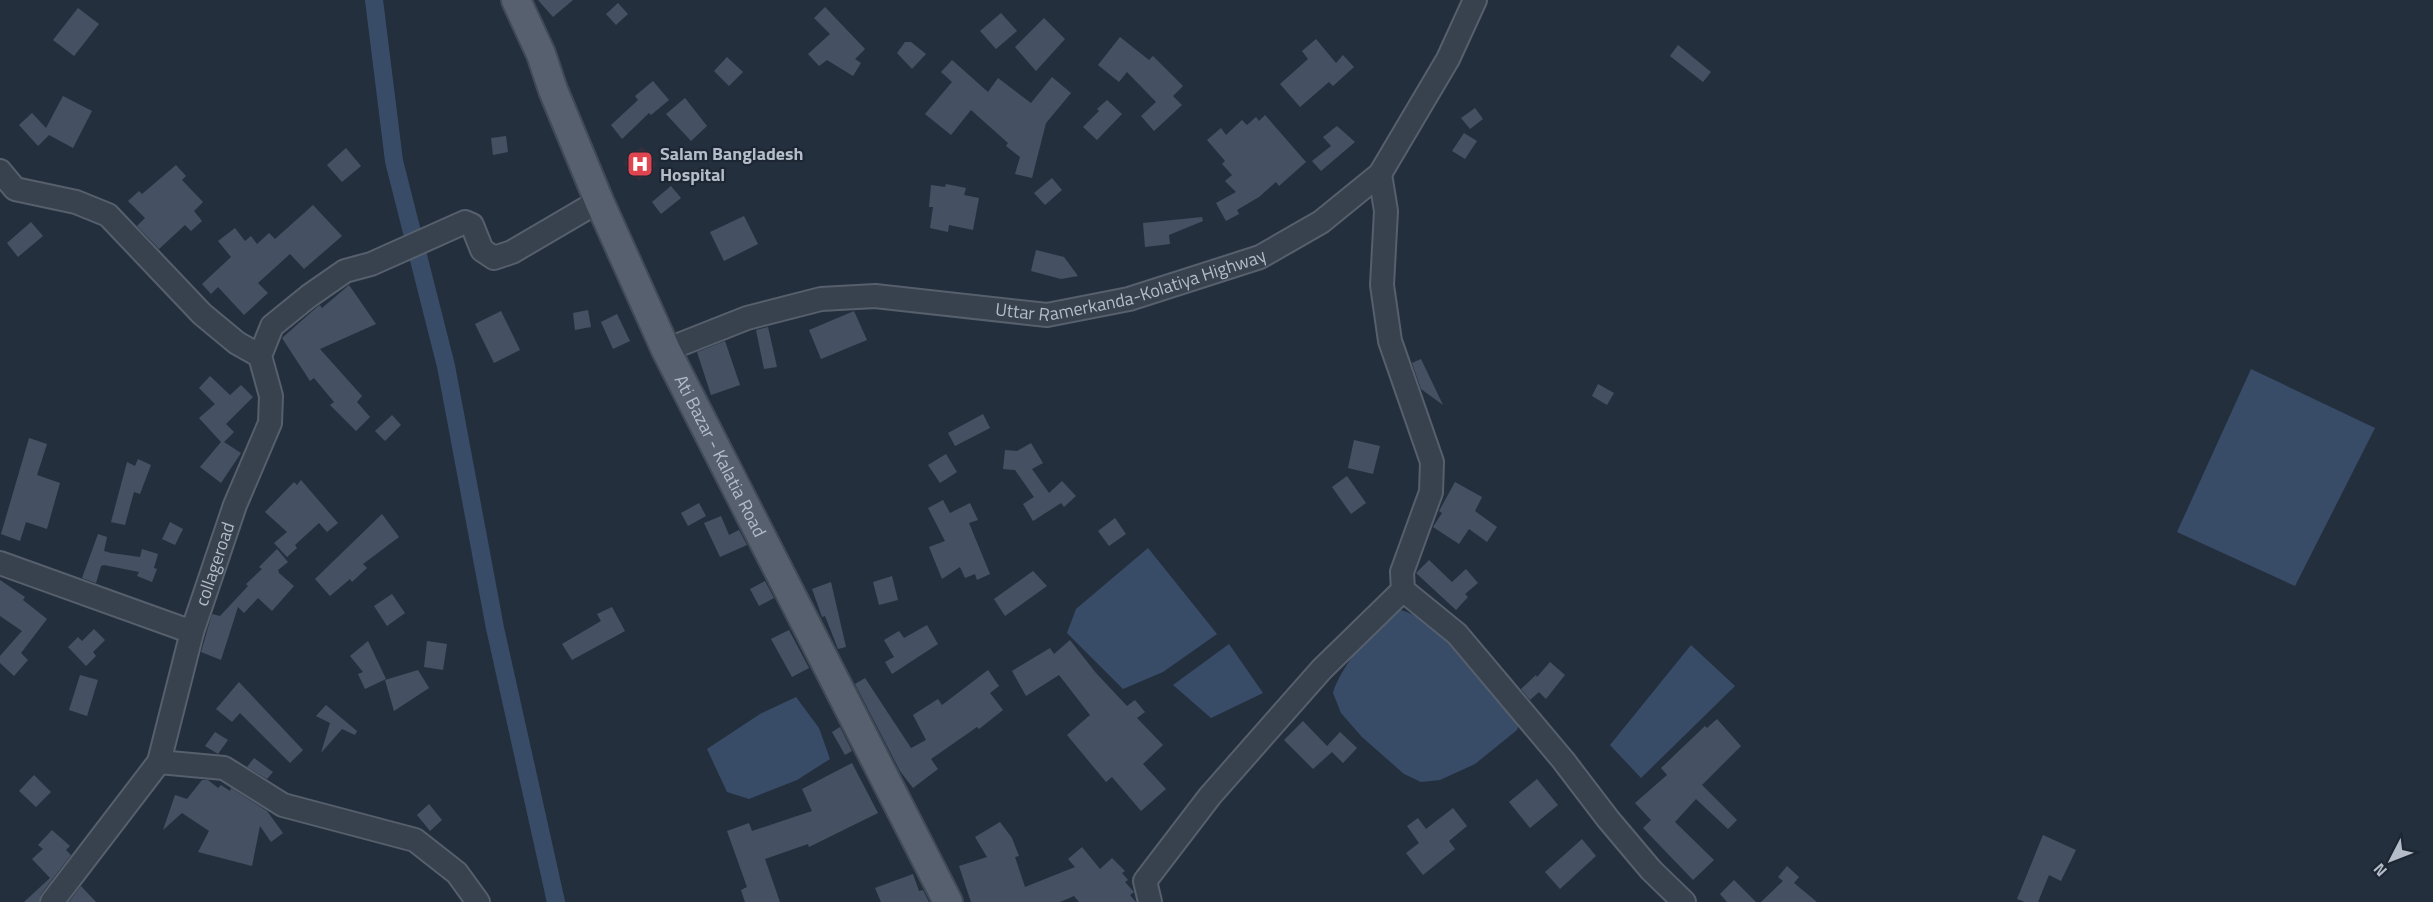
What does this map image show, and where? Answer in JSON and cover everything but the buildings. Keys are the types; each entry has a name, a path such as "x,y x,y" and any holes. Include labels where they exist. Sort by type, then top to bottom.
{"main road":[{"name":"Ati Bazar - Kalatia Road","path":"516,0 537,44 553,90 599,201 666,350 948,902"}],"street":[{"name":"Uttar Ramerkanda-Kolatiya Highway","path":"666,350 747,318 821,299 875,296 1047,315 1129,299 1260,256 1321,222 1380,174 1448,59 1475,0"},
{"path":"0,171 15,189 76,202 108,215 202,314 237,343 260,356 272,326 345,271 381,259 419,241 468,223 482,250 494,258 599,201"},
{"path":"1380,174 1386,211 1382,285 1390,341 1432,462 1431,492 1402,572 1403,590 1457,634 1563,760 1651,870 1684,902"},
{"name":"collageroad","path":"52,902 159,762 192,632 236,505 270,423 271,396 260,356"},
{"path":"0,563 192,632"},
{"path":"1150,902 1145,881 1210,796 1322,669 1403,590"},
{"path":"159,762 224,768 283,805 415,840 457,873 478,902"}],"shaded area":[{"name":"Salam Bangladesh Hospital","path":"642,146 657,165 639,181 623,163"}],"water":[{"path":"2251,369 2375,428 2295,586 2177,532"},
{"path":"1148,548 1217,634 1163,672 1123,689 1067,633 1076,609"},
{"path":"1401,610 1434,628 1450,642 1520,721 1517,730 1475,764 1440,780 1421,782 1404,774 1362,737 1341,713 1333,693 1343,671 1361,646 1382,623"},
{"path":"1229,644 1263,693 1211,718 1173,685"},
{"path":"1691,645 1735,686 1641,778 1610,745"},
{"path":"796,697 819,728 830,759 797,780 749,799 727,792 707,749 760,714"}],"waterway":[{"path":"374,0 394,161 446,366 495,628 556,902"}],"place":[{"name":"Salam Bangladesh Hospital","path":"640,164"}]}
